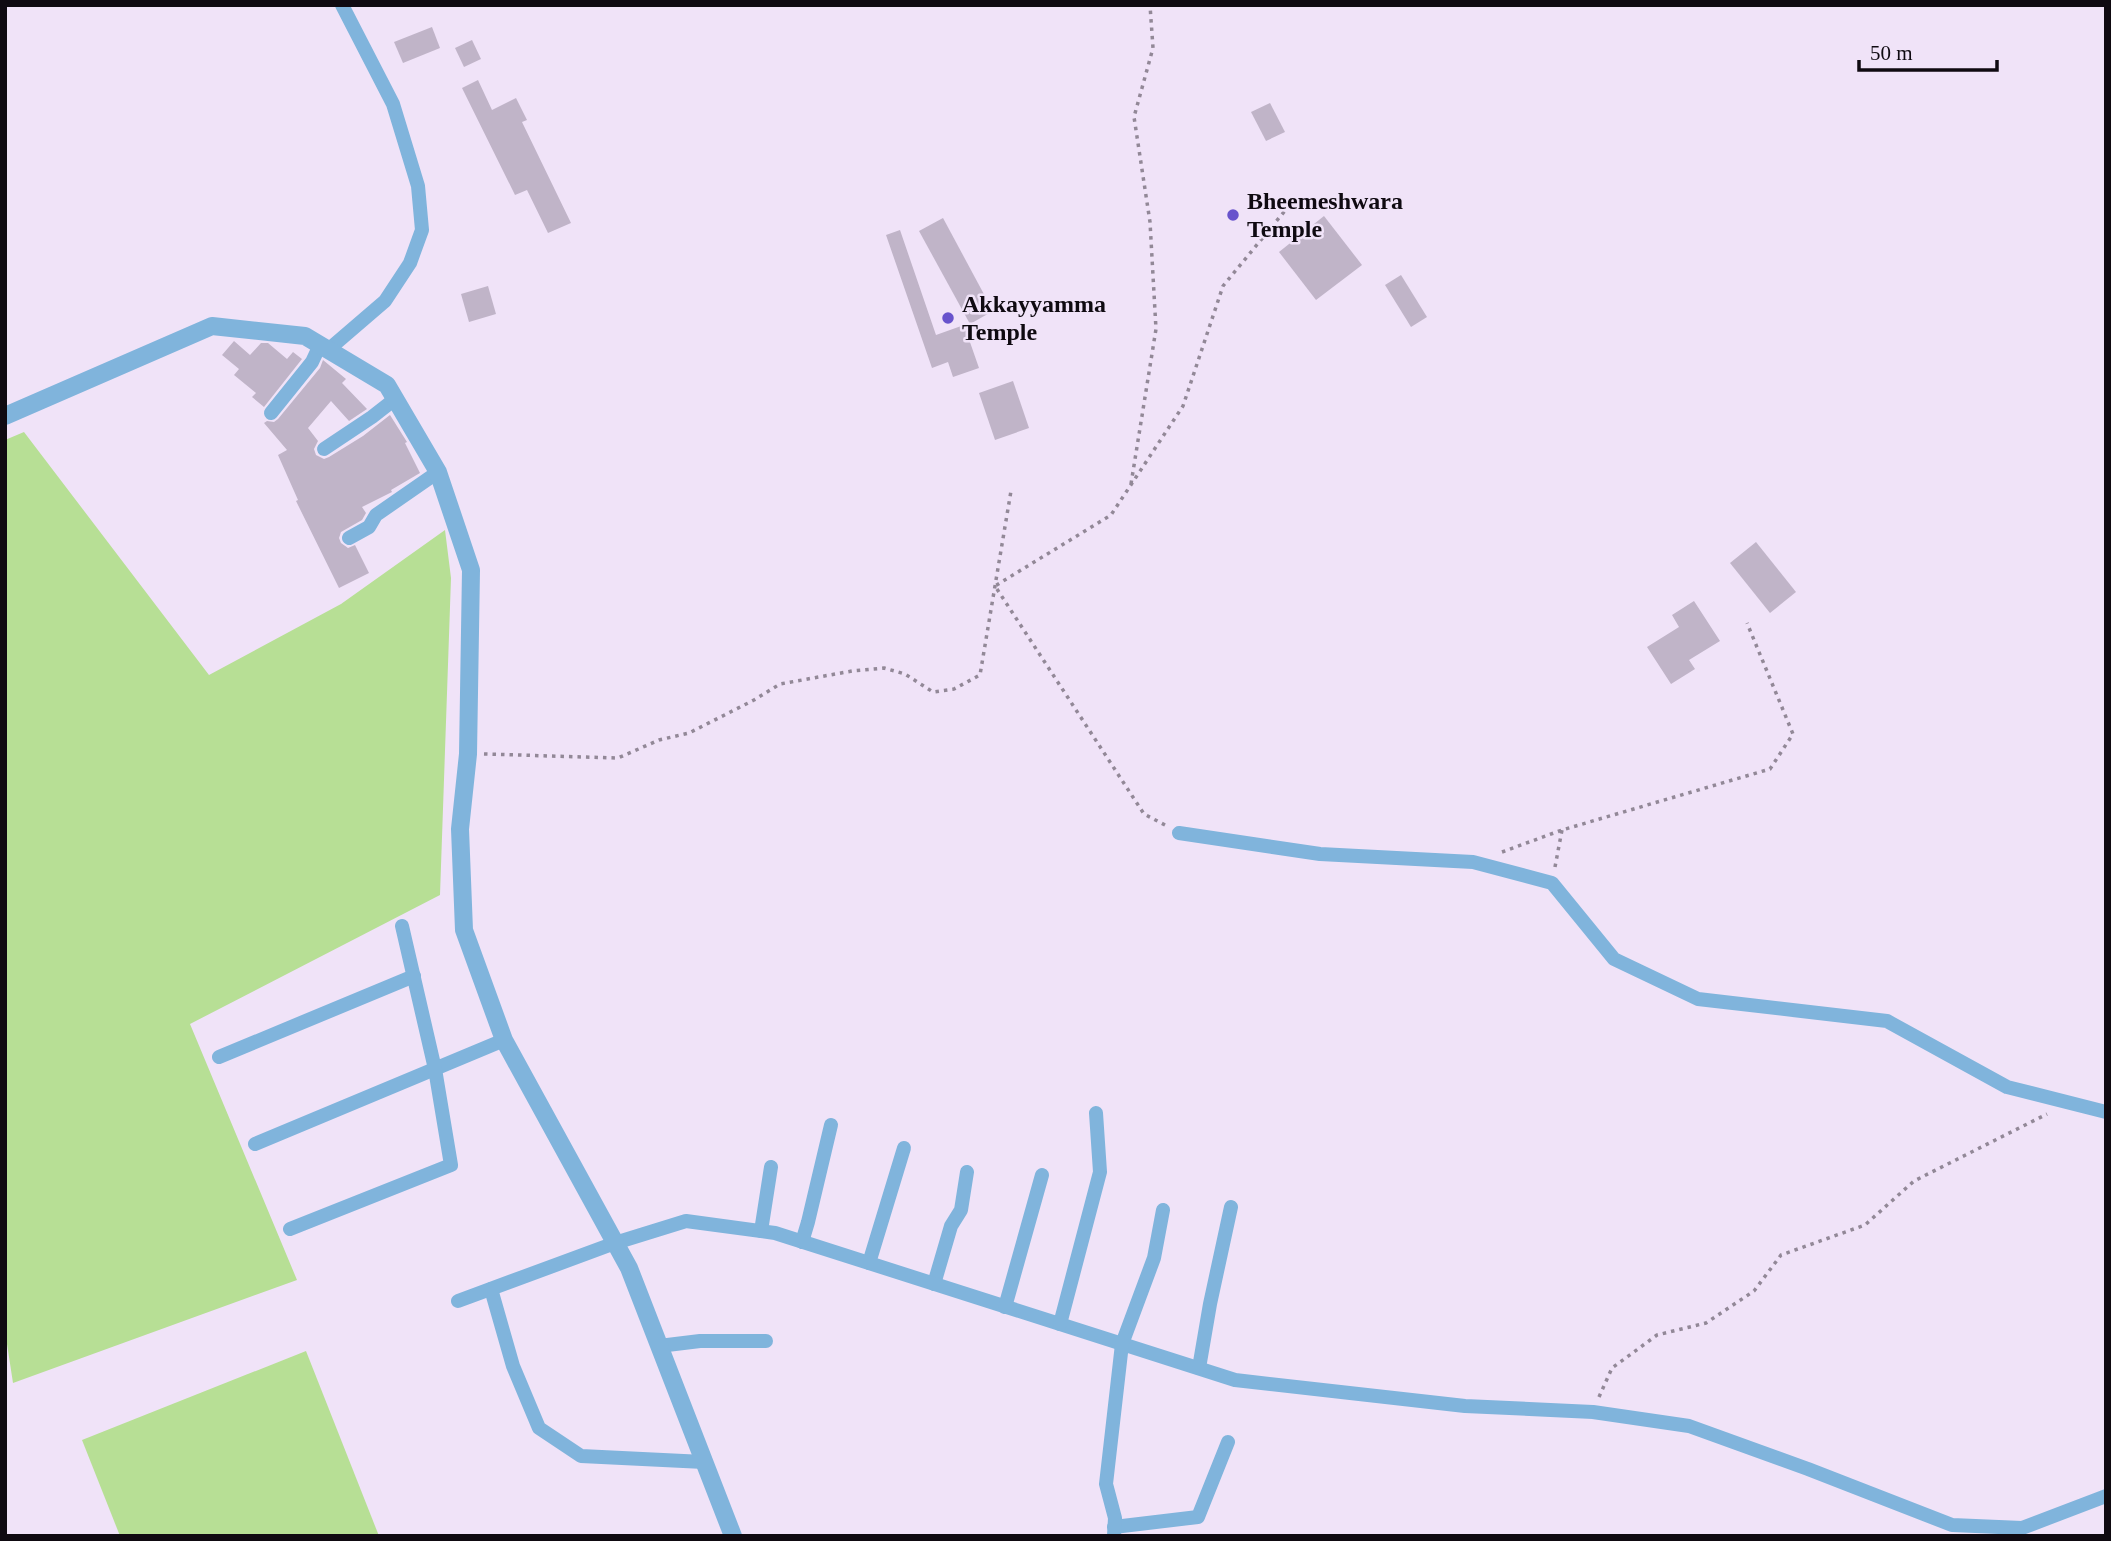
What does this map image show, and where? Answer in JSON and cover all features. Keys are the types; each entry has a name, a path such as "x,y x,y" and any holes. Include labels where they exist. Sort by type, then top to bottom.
{"street":[{"path":"271,413 324,348 385,301 410,262 422,230 418,186 393,104 342,5"},
{"path":"5,416 212,326 305,336 387,385 438,472 471,570 468,754 460,830 464,930 504,1040 629,1268 733,1536"},
{"path":"324,449 395,399"},
{"path":"349,538 369,527 376,514 438,472"},
{"path":"1179,833 1320,854 1473,862 1552,883 1614,959 1698,999 1887,1021 2007,1087 2106,1112"},
{"path":"290,1229 451,1165 435,1069 402,926"},
{"path":"219,1057 414,976"},
{"path":"255,1144 504,1040"},
{"path":"1060,1324 1100,1172 1096,1113"},
{"path":"802,1242 831,1125"},
{"path":"869,1263 904,1147"},
{"path":"761,1231 771,1167"},
{"path":"934,1284 951,1226 961,1210 967,1172"},
{"path":"1005,1307 1042,1175"},
{"path":"1199,1368 1231,1207"},
{"path":"1163,1210 1154,1258 1122,1344 1105,1485 1115,1518 1114,1531 1198,1517 1228,1442"},
{"path":"458,1301 615,1242 686,1221 775,1233 1235,1380 1465,1406 1593,1412 1689,1426 1952,1525 2022,1528 2106,1496"},
{"path":"491,1289 513,1366 539,1428 581,1456 704,1462"},
{"path":"659,1346 700,1341 766,1341"}],"path":[{"path":"1130,486 1156,329 1150,222 1134,117 1153,48 1150,5"},
{"path":"995,586 1111,515 1183,406 1223,286 1293,201"},
{"path":"468,754 618,758 659,740 689,733 780,684 852,671 884,668 905,674 933,692 954,689 980,676 1012,491"},
{"path":"995,586 1144,814 1179,833"},
{"path":"1473,862 1562,830 1770,769 1793,734 1747,623"},
{"path":"1552,883 1562,830"},
{"path":"1593,1412 1612,1368 1657,1335 1706,1322 1754,1291 1781,1255 1866,1225 1914,1181 2070,1102"}],"green space":[{"path":"24,432 209,675 341,604 445,530 451,578 440,895 190,1024 297,1280 13,1383 5,1331 5,440"},
{"path":"306,1351 379,1536 120,1536 82,1440"}],"building":[{"path":"432,27 440,48 403,63 394,42"},
{"path":"472,40 481,59 464,67 455,48"},
{"path":"478,80 492,110 516,98 527,120 522,122 571,223 548,233 527,190 515,195 462,88"},
{"path":"1270,103 1285,132 1266,141 1251,112"},
{"path":"1324,216 1362,265 1316,300 1279,252"},
{"path":"943,218 993,311 970,324 919,231"},
{"path":"900,230 936,335 964,325 979,368 953,377 948,362 932,368 886,235"},
{"path":"1401,275 1427,317 1411,327 1385,285"},
{"path":"488,286 496,314 469,322 461,294"},
{"path":"234,341 250,355 261,343 268,343 287,359 293,352 302,359 264,407 252,397 256,393 234,375 239,369 222,355"},
{"path":"323,360 346,379 342,383 367,409 349,421 331,401 308,428 318,441 314,449 316,455 324,459 329,457 390,415 407,442 405,443 420,473 391,490 392,492 362,507 366,513 362,520 341,532 341,543 348,548 355,545 369,573 339,588 296,501 298,500 278,455 287,450 264,423 278,419 320,368"},
{"path":"1013,381 1029,428 995,440 979,393"},
{"path":"1756,542 1796,592 1770,613 1730,563"},
{"path":"1694,601 1720,641 1689,660 1695,669 1671,684 1647,647 1679,627 1672,615"}],"place":[{"name":"Bheemeshwara Temple","path":"1233,215"},
{"name":"Akkayyamma Temple","path":"948,318"}]}
